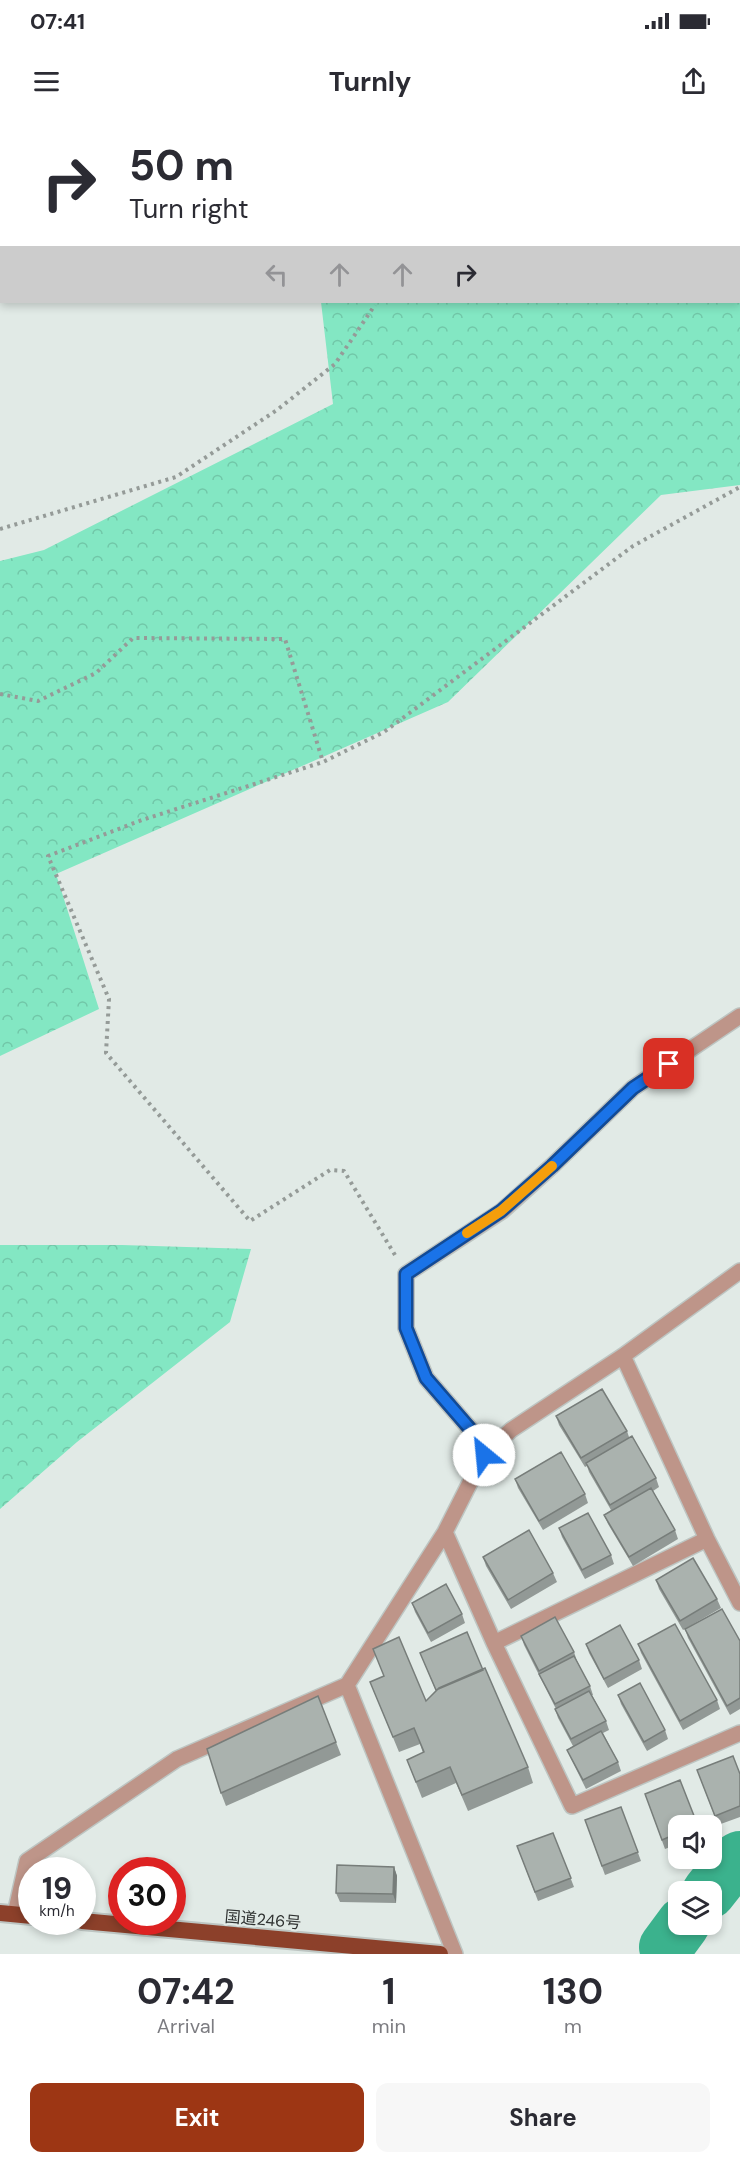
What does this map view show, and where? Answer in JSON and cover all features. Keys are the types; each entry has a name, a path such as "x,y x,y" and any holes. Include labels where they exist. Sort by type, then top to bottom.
{"highway":[{"name":"国道246号","path":"96,1922 440,1954"}],"street":[{"path":"484,1455 484,1445 426,1378 406,1328 406,1274 501,1211 552,1166 633,1088 740,1016"},
{"path":"16,1914 27,1861 177,1759 347,1685 445,1532 484,1455 511,1430 623,1356 740,1271"},
{"path":"623,1356 707,1539 740,1603"},
{"path":"445,1532 494,1643 572,1806 740,1733"},
{"path":"494,1643 707,1539"},
{"path":"347,1685 455,1954"}],"path":[{"path":"0,529 176,477 277,410 335,364 375,305"},
{"path":"406,1274 344,1171 330,1170 249,1221 106,1053 109,999 48,856 142,820 323,762 384,732 633,546 740,488"},
{"path":"0,694 38,701 96,673 133,638 285,639 323,762"}],"green space":[{"path":"321,303 740,303 740,485 661,495 448,702 56,874 99,1009 0,1056 0,561 44,550 333,404"},
{"path":"0,1245 122,1245 251,1249 230,1322 77,1442 0,1509"}],"building":[{"path":"602,1389 627,1431 581,1458 556,1416"},
{"path":"632,1436 656,1478 610,1505 586,1463"},
{"path":"561,1452 585,1494 539,1521 515,1479"},
{"path":"651,1488 675,1530 629,1557 604,1515"},
{"path":"588,1513 611,1555 582,1570 559,1528"},
{"path":"529,1530 553,1573 508,1600 483,1557"},
{"path":"693,1558 717,1599 680,1621 656,1580"},
{"path":"446,1584 462,1614 428,1633 412,1603"},
{"path":"722,1609 740,1641 740,1698 727,1706 685,1629"},
{"path":"555,1617 574,1652 539,1671 521,1636"},
{"path":"675,1624 717,1700 680,1721 638,1644"},
{"path":"620,1625 639,1660 604,1679 586,1644"},
{"path":"467,1632 483,1670 436,1690 420,1653"},
{"path":"399,1637 426,1701 439,1688 485,1668 528,1767 462,1795 450,1767 416,1782 407,1760 424,1752 414,1728 393,1737 370,1682 384,1676 373,1649"},
{"path":"574,1656 590,1686 555,1704 539,1674"},
{"path":"640,1683 665,1730 644,1742 618,1695"},
{"path":"589,1691 606,1721 571,1739 555,1709"},
{"path":"318,1696 336,1742 221,1793 207,1749"},
{"path":"601,1731 618,1762 583,1780 567,1750"},
{"path":"733,1756 740,1774 740,1806 715,1815 697,1770"},
{"path":"680,1780 694,1815 668,1815 668,1837 662,1840 645,1794"},
{"path":"621,1807 638,1852 602,1866 585,1820"},
{"path":"553,1833 571,1878 535,1892 517,1846"},
{"path":"337,1865 394,1867 393,1894 336,1893"}],"waterway":[{"path":"718,1881 732,1863 740,1858"},
{"path":"666,1947 675,1935"}],"slow traffic":[{"path":"467,1233 501,1211 552,1166"}],"route":[{"path":"484,1455 484,1445 426,1378 406,1328 406,1274 501,1211 552,1166 633,1088 669,1064"}]}
